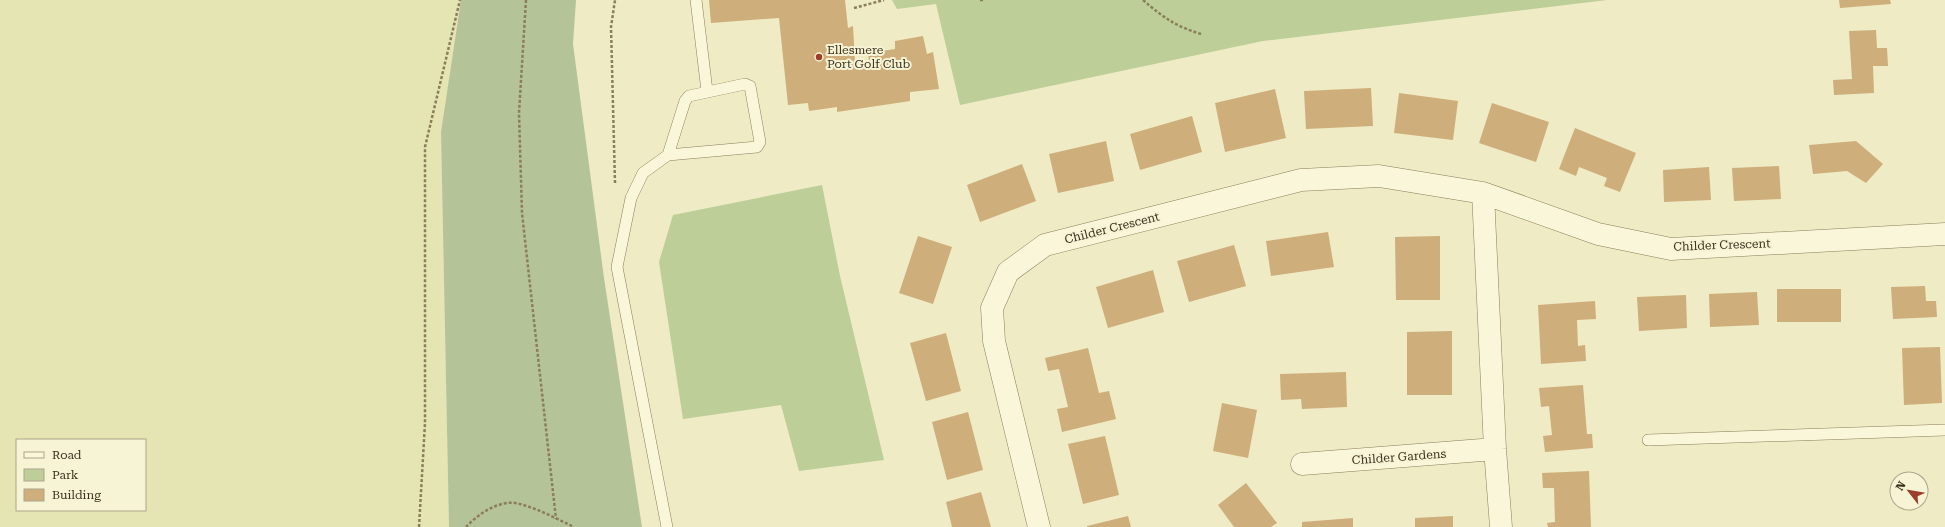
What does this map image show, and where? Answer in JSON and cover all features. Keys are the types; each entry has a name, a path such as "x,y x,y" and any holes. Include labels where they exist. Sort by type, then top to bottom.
{"street":[{"name":"Childer Crescent","path":"1040,527 994,341 992,308 1008,272 1045,245 1301,180 1380,176 1483,194 1598,234 1671,248 1945,234"},
{"path":"1483,194 1495,449 1501,527"},
{"name":"Childer Gardens","path":"1302,464 1495,449"}],"lane":[{"path":"696,0 707,91"},
{"path":"667,527 617,267 631,198 643,173 668,155 758,147 760,142 750,86 745,84 689,96 685,100 668,155"},
{"path":"1648,440 1945,430"}],"path":[{"path":"419,527 425,423 425,146 460,0"},
{"path":"526,0 519,114 522,213 556,519"},
{"path":"615,0 611,27 615,190"},
{"path":"854,8 884,0"},
{"path":"1143,0 1164,18 1183,28 1202,34"},
{"path":"466,527 483,512 503,504 519,503 574,527"}],"green space":[{"path":"0,0 461,0 441,132 449,527 0,527"},
{"path":"461,0 576,0 573,44 604,278 642,527 449,527 441,132"},
{"name":"Ellesmere Port Golf Club","path":"892,0 1607,0 1263,41 960,105 936,4 897,9"},
{"path":"822,185 840,276 884,460 799,471 781,405 683,419 659,262 673,215"}],"building":[{"name":"Ellesmere Port Golf Club","path":"709,0 845,0 848,28 853,26 855,62 869,61 868,53 895,49 895,41 923,36 927,54 933,52 939,89 910,92 910,101 837,112 837,107 809,111 808,103 788,105 779,18 711,23"},
{"path":"1839,0 1890,0 1891,4 1840,8"},
{"path":"1876,30 1877,48 1887,48 1888,66 1873,66 1874,93 1834,95 1833,80 1852,79 1849,31"},
{"path":"1371,88 1373,126 1306,129 1304,91"},
{"path":"1275,89 1286,138 1225,152 1215,103"},
{"path":"1399,93 1458,101 1453,140 1394,133"},
{"path":"1492,103 1549,122 1536,162 1479,143"},
{"path":"1192,116 1202,152 1140,170 1130,134"},
{"path":"1575,128 1636,153 1620,192 1604,186 1607,178 1579,167 1576,176 1559,169"},
{"path":"1106,141 1114,181 1058,193 1049,154"},
{"path":"1856,141 1883,164 1866,183 1847,171 1813,174 1809,145"},
{"path":"1022,164 1036,201 980,222 967,185"},
{"path":"1779,166 1781,199 1734,201 1732,168"},
{"path":"1709,167 1711,200 1664,202 1663,170"},
{"path":"1328,232 1334,267 1271,276 1266,241"},
{"path":"918,236 952,247 933,304 899,293"},
{"path":"1440,236 1440,300 1396,300 1395,237"},
{"path":"1234,245 1246,286 1189,302 1177,261"},
{"path":"1153,270 1164,312 1108,328 1096,287"},
{"path":"1925,286 1926,301 1936,301 1937,317 1893,319 1891,287"},
{"path":"1777,289 1841,289 1841,322 1777,322"},
{"path":"1757,292 1759,325 1710,327 1709,294"},
{"path":"1686,295 1687,328 1639,331 1637,297"},
{"path":"1595,301 1596,319 1577,320 1578,346 1585,345 1586,361 1541,364 1538,305"},
{"path":"1452,331 1452,395 1407,395 1407,332"},
{"path":"946,333 961,391 926,401 910,343"},
{"path":"1940,347 1942,403 1904,405 1902,348"},
{"path":"1088,348 1099,393 1109,391 1116,419 1062,432 1057,409 1068,407 1059,369 1048,371 1045,358"},
{"path":"1346,372 1347,407 1302,409 1301,399 1281,400 1280,374"},
{"path":"1583,385 1587,434 1592,434 1593,448 1545,452 1543,436 1552,435 1549,406 1541,407 1539,388"},
{"path":"1222,403 1257,410 1248,458 1213,451"},
{"path":"968,412 983,470 947,480 932,422"},
{"path":"1105,436 1119,495 1083,504 1068,444"},
{"path":"1589,471 1591,527 1548,527 1547,523 1555,522 1554,488 1543,488 1542,473"},
{"path":"1246,483 1277,523 1271,527 1234,527 1218,505"},
{"path":"981,492 991,527 952,527 946,502"},
{"path":"1128,516 1131,527 1087,527 1087,526"},
{"path":"1453,516 1453,527 1415,527 1415,518"},
{"path":"1353,518 1353,527 1302,527 1302,522"}],"place":[{"name":"Ellesmere Port Golf Club","path":"819,57"}]}
